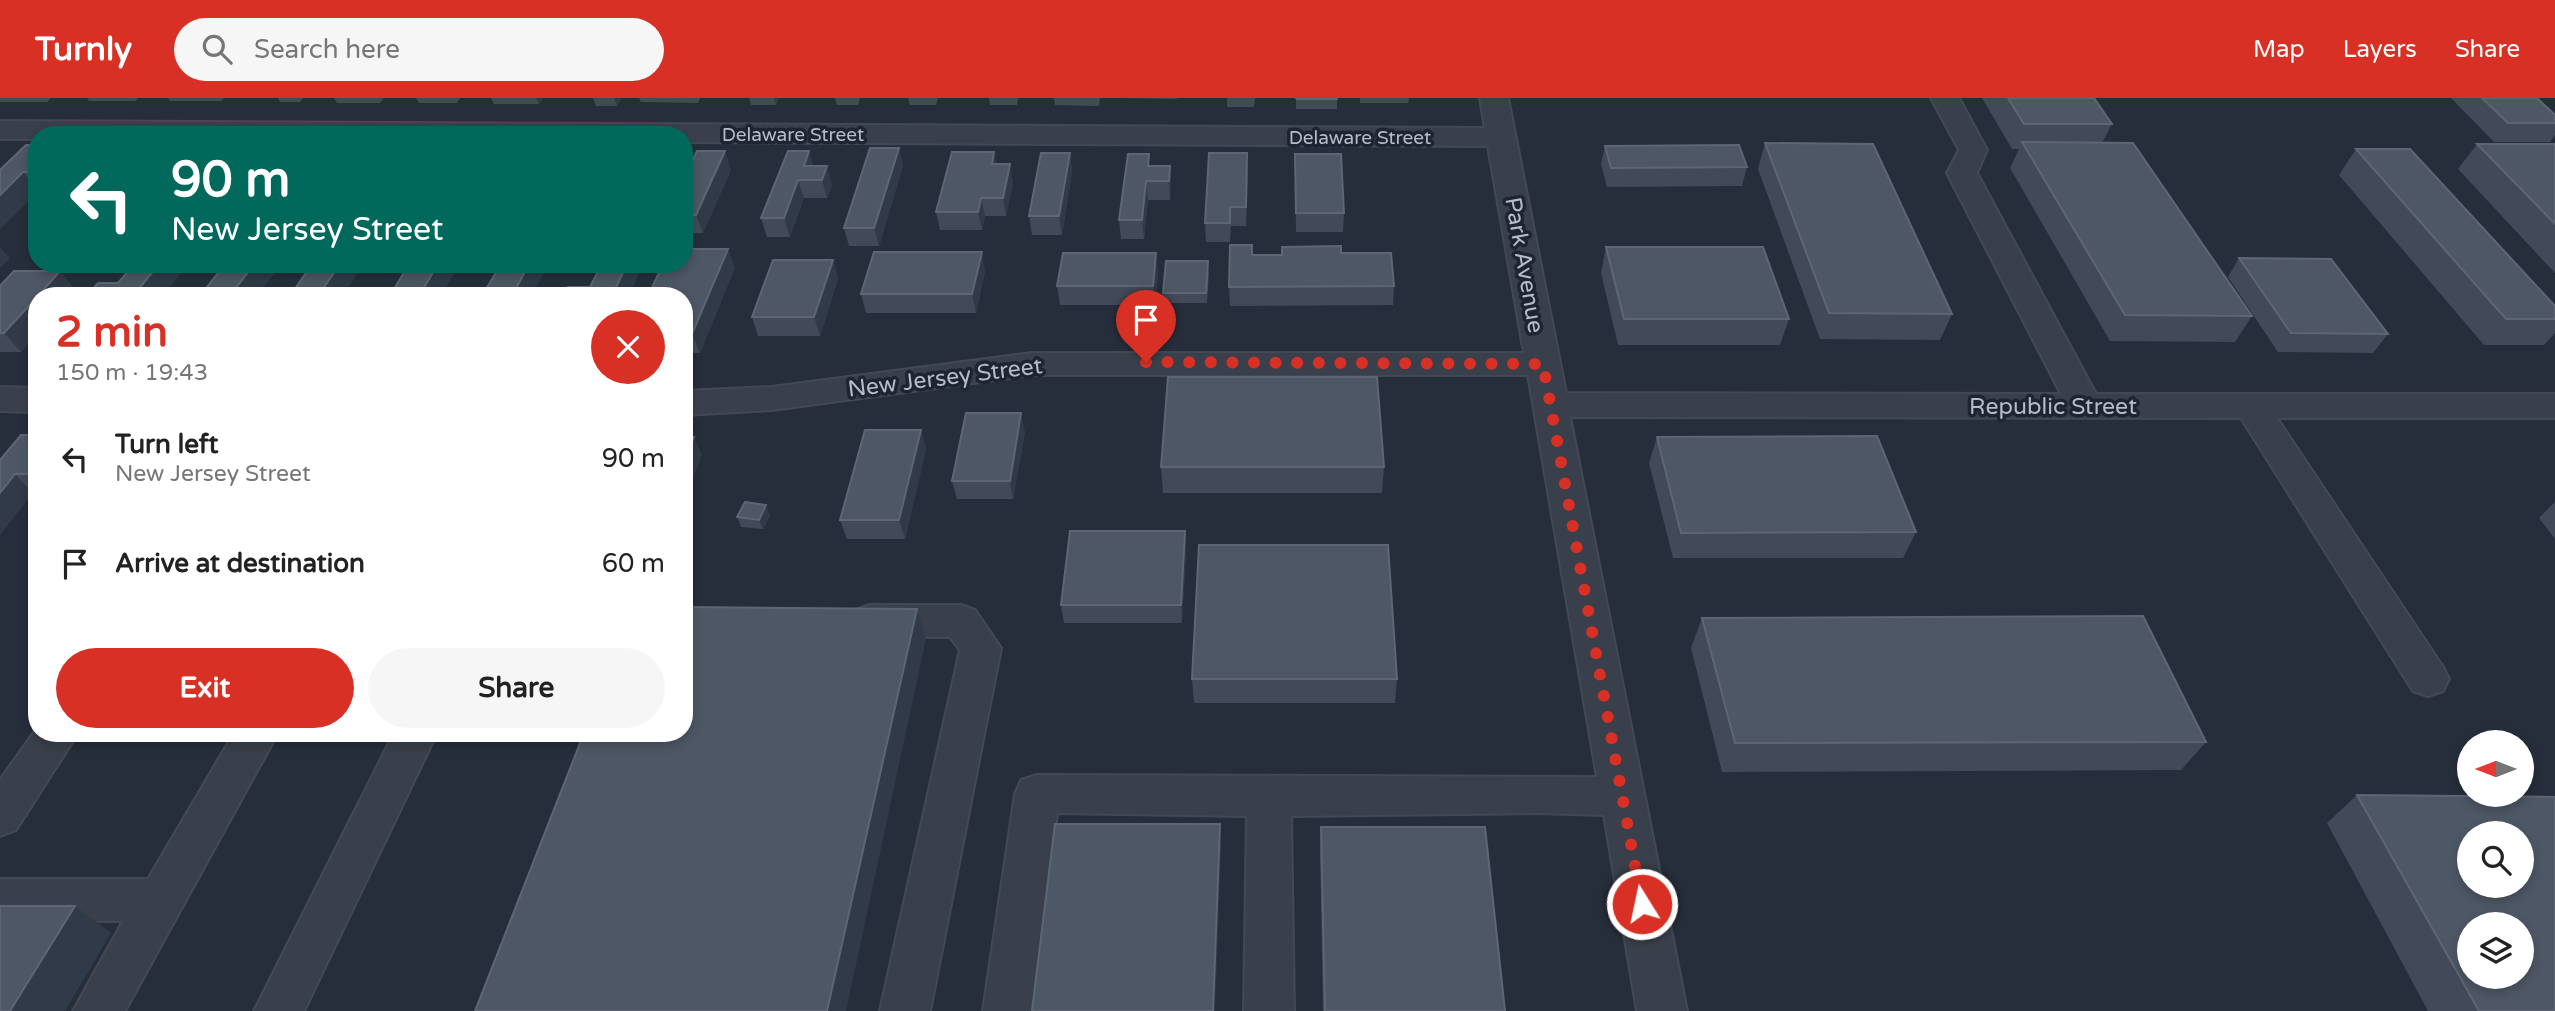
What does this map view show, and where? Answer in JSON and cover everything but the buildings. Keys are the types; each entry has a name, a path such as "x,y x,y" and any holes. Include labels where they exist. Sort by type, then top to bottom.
{"street":[{"name":"Park Avenue","path":"1494,98 1662,1011"},
{"path":"1945,98 1973,150 1962,173 2085,406"},
{"name":"Delaware Street","path":"0,130 28,130"},
{"name":"Delaware Street","path":"693,133 1502,137"},
{"name":"New Jersey Street","path":"693,403 794,398 976,368 1032,364 1543,364"},
{"path":"0,400 28,400"},
{"name":"Republic Street","path":"1550,405 2555,406"},
{"path":"2251,406 2428,679"},
{"path":"836,620 961,621 981,648 905,1011"},
{"path":"0,816 51,742"},
{"path":"98,1011 252,742"},
{"path":"279,1011 412,742"},
{"path":"1008,1011 1037,794 1269,797 1538,794 1623,797"},
{"path":"1269,797 1269,1011"},
{"path":"0,900 161,900"}],"route":[{"path":"1146,362 1543,364 1642,904"}]}
